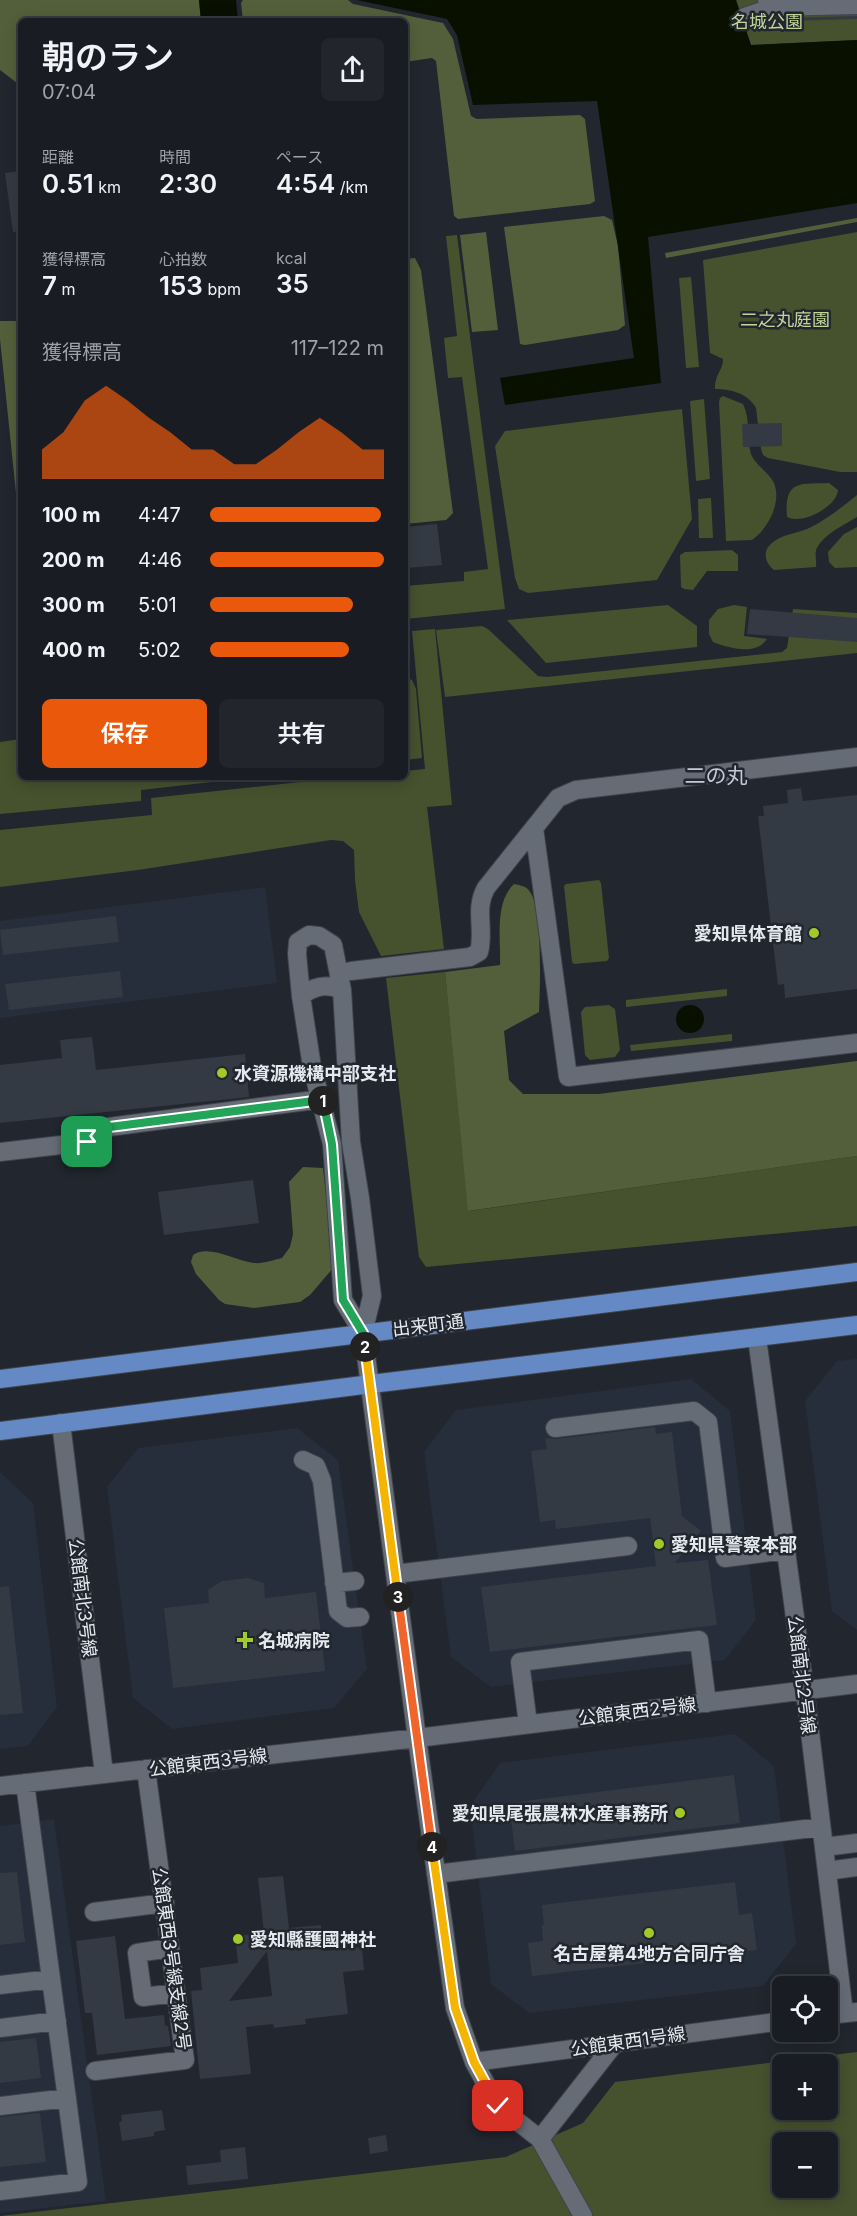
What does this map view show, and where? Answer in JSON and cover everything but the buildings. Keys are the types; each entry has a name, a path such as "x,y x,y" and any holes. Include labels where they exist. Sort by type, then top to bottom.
{"main road":[{"name":"出来町通","path":"0,1379 857,1272"},
{"path":"0,1431 857,1325"}],"street":[{"path":"746,17 770,4 840,3 857,5"},
{"path":"351,971 470,957 479,952 482,941 480,900 486,888 558,798 576,790 857,758"},
{"path":"534,828 568,1077 857,1043"},
{"path":"363,1333 343,1300 332,1144 312,1067 301,996 298,942 309,935 320,936 333,945 342,990 351,1142 372,1296 363,1333 455,2008 474,2062 498,2106 540,2139 583,2216"},
{"path":"301,996 313,987 334,986 342,990"},
{"path":"0,1152 87,1142 86,1130 322,1100"},
{"name":"公館南北2号線","path":"757,1338 805,1691 843,2013"},
{"path":"555,1428 694,1411 708,1422 725,1558 785,1551"},
{"name":"公館南北3号線","path":"61,1423 104,1774"},
{"path":"303,1460 316,1466 322,1481 338,1611 347,1618 360,1617"},
{"path":"395,1574 628,1546"},
{"path":"334,1582 355,1581"},
{"path":"528,1724 520,1662 699,1640 706,1703"},
{"name":"公館東西2号線","path":"417,1738 857,1684"},
{"name":"公館東西3号線","path":"0,1786 417,1738"},
{"name":"公館東西3号線支線2号","path":"95,2071 185,2060 146,1769"},
{"path":"0,2191 78,2182 25,1783"},
{"path":"436,1874 821,1827"},
{"path":"824,1847 857,1844"},
{"path":"826,1871 857,1867"},
{"path":"94,1912 165,1903"},
{"path":"171,1948 137,1953 138,1964 142,1997 176,1993"},
{"path":"0,1985 51,1979"},
{"path":"0,2028 57,2021"},
{"name":"公館東西1号線","path":"474,2062 772,2022"},
{"path":"540,2139 615,2043"},
{"path":"0,2106 67,2098"}],"shaded area":[{"path":"199,0 236,0 238,18 201,18"},
{"path":"357,0 736,0 751,45 857,40 857,203 648,237 661,383 505,405 500,378 634,358 597,101 473,105 457,35 447,19"},
{"path":"265,887 277,983 0,1018 0,921"},
{"path":"690,1005 700,1009 704,1019 700,1029 690,1033 680,1029 676,1019 680,1009"},
{"path":"857,1359 857,1630 832,1611 805,1401 837,1361"},
{"path":"691,1379 730,1411 756,1620 725,1660 491,1687 451,1657 424,1452 456,1410"},
{"path":"297,1428 338,1460 367,1669 334,1708 172,1729 133,1698 107,1487 138,1448"},
{"path":"0,1472 33,1503 57,1707 28,1746 0,1749"},
{"path":"735,1734 774,1766 796,1944 763,1986 529,2013 491,1984 470,1806 500,1763"},
{"path":"54,1819 106,2201 0,2213 0,1826"}],"green space":[{"path":"0,0 199,0 201,18 18,18 18,84 0,70"},
{"path":"243,0 348,0 353,4 443,23 453,39 471,116 477,119 580,115 585,119 595,201 590,204 458,219 454,216 436,61 432,58 408,62 408,18 243,18 241,3"},
{"name":"名城公園","path":"736,0 857,0 857,40 751,45"},
{"path":"604,216 612,220 618,246 625,325 618,330 520,344 504,227"},
{"path":"857,218 857,222 666,258 665,253"},
{"path":"486,232 498,330 472,332 460,235"},
{"name":"二之丸庭園","path":"857,232 857,472 840,472 768,458 763,455 761,449 756,408 753,403 738,393 715,389 723,359 710,353 703,260"},
{"path":"457,235 505,609 408,619 408,586 464,581 464,572 488,569 462,377 448,378 444,338 457,336 446,236"},
{"path":"415,258 421,270 453,513 446,520 408,524 408,259"},
{"path":"691,277 699,367 686,368 679,278"},
{"path":"0,321 18,321 18,512"},
{"path":"723,396 743,404 747,416 751,454 772,479 776,490 772,514 763,529 752,540 726,541 719,402"},
{"path":"704,399 710,479 696,481 690,401"},
{"path":"682,409 692,519 657,580 528,593 519,589 515,578 495,446 505,431"},
{"path":"829,483 838,490 832,503 818,513 801,519 787,517 788,496 791,490 802,484"},
{"path":"857,495 857,517 824,538 817,548 816,567 774,570 769,565 766,552 773,542 814,526"},
{"path":"711,498 713,538 699,538 698,499"},
{"path":"857,527 857,567 835,568 829,562 828,552 844,534"},
{"path":"732,550 738,555 738,571 707,571 693,590 681,587 680,555 685,552"},
{"path":"668,605 697,626 697,647 546,663 507,620"},
{"path":"734,605 747,607 744,636 767,639 762,644 742,649 713,642 709,634 709,620 718,609"},
{"path":"793,609 857,613 857,653 445,697 436,630 482,626 538,676 547,677 782,652 787,648"},
{"path":"435,629 452,805 427,807 444,949 381,956 359,912 354,850 343,841 331,840 138,870 0,887 0,830 152,815 151,798 319,780 408,780 408,771 425,769 412,631"},
{"path":"408,678 412,680 416,689 422,758 408,760"},
{"path":"18,739 18,780 229,780 141,790 141,801 0,814 0,742"},
{"path":"599,880 609,958 607,961 574,964 564,886"},
{"path":"514,884 527,888 534,901 540,950 539,1012 504,1031 509,1080 523,1094 599,1094 857,1061 857,1156 468,1211 445,972 500,965 501,911 508,892"},
{"path":"445,972 469,1211 857,1156 857,1226 426,1267 419,1257 386,978"},
{"path":"727,989 727,996 626,1007 626,1000"},
{"path":"609,1005 615,1009 620,1050 615,1057 590,1060 585,1055 581,1012 585,1007"},
{"path":"732,1034 732,1041 631,1051 630,1045"},
{"path":"303,1167 323,1168 334,1267 310,1295 300,1302 254,1308 225,1304 196,1274 191,1262 193,1255 207,1251 257,1263 282,1258 290,1247 293,1234 289,1182"},
{"path":"857,2052 857,2216 0,2216 506,2157 583,2123 615,2082 772,2063 772,2120 838,2120 838,2054"}],"place":[{"name":"愛知県体育館","path":"814,933"},
{"name":"水資源機構中部支社","path":"222,1073"},
{"name":"愛知県警察本部","path":"659,1544"},
{"name":"名城病院","path":"245,1640"},
{"name":"愛知県尾張農林水産事務所","path":"680,1813"},
{"name":"名古屋第4地方合同庁舎","path":"649,1933"},
{"name":"愛知縣護國神社","path":"238,1939"}],"district":[{"name":"二の丸","path":"716,775"}],"route":[{"path":"87,1142 86,1130 322,1100 332,1144 343,1300 363,1333 455,2008 474,2062 498,2106"}]}
